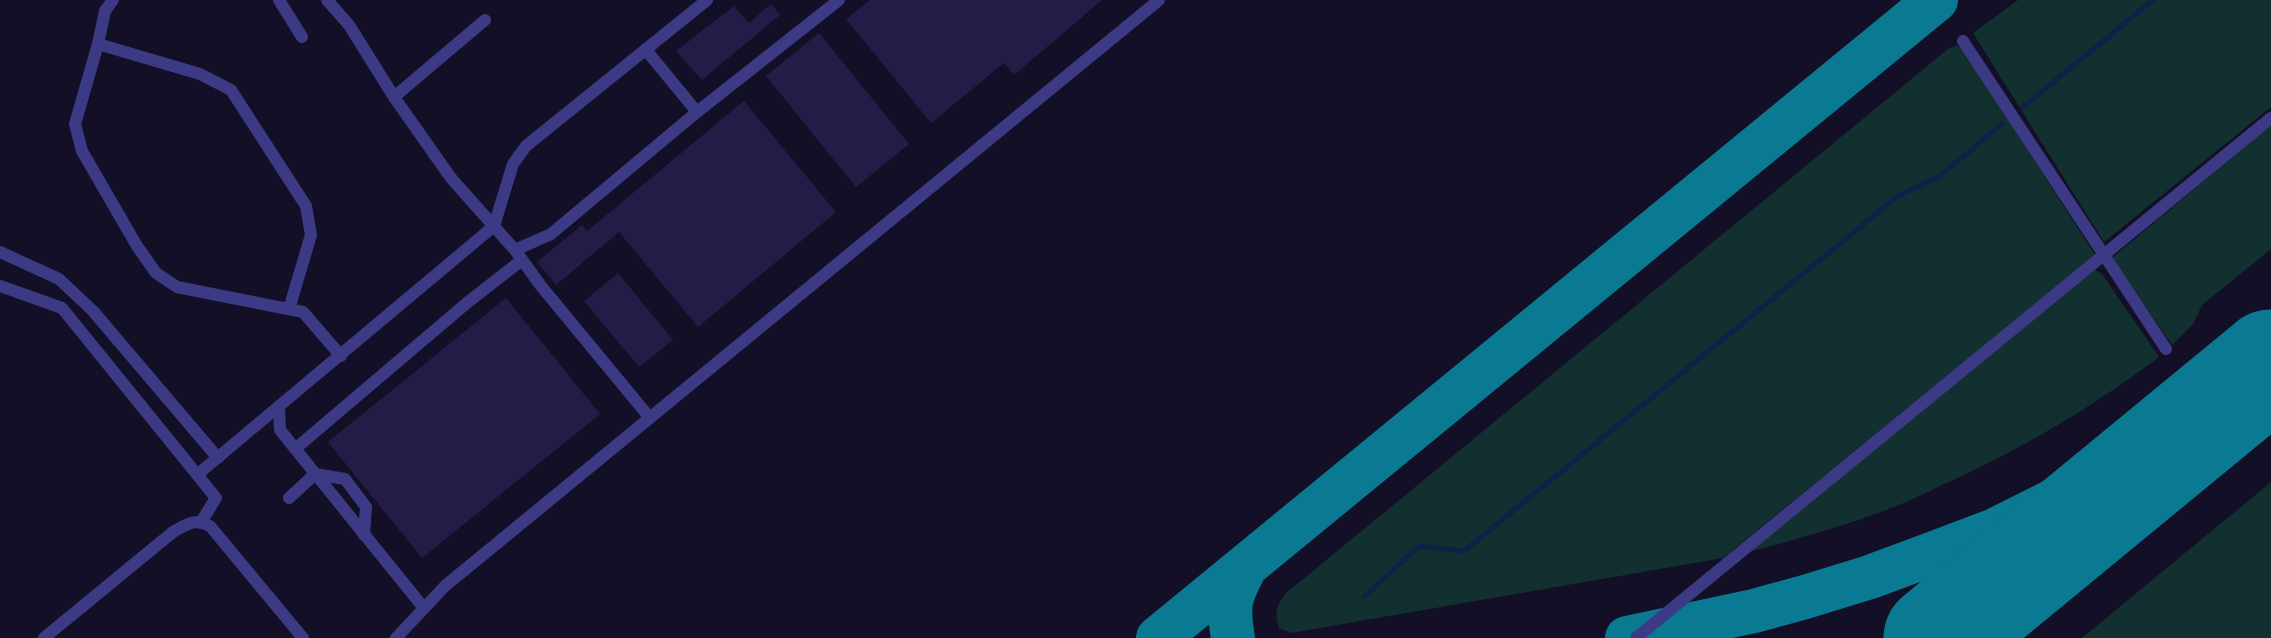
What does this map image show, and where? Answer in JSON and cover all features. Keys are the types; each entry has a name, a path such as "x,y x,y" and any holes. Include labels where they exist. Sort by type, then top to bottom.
{"street":[{"path":"113,0 105,11 98,44 75,124 82,151 137,246 156,273 177,287 303,312 341,356"},
{"path":"279,0 302,37"},
{"path":"327,0 349,25 394,97 451,178 494,226 650,418"},
{"path":"198,474 494,226 513,164 526,146 707,0"},
{"path":"295,449 468,302 518,255 551,234 697,112 839,0"},
{"path":"396,638 444,586 1159,0"},
{"path":"394,97 485,20"},
{"path":"1964,41 2166,349"},
{"path":"98,44 200,74 230,90 306,206 311,235 289,309"},
{"path":"646,50 697,112"},
{"path":"1636,638 2271,118"},
{"path":"0,252 59,279 94,311 218,458"},
{"path":"0,286 62,308 216,498 201,522"},
{"path":"279,408 280,430 423,607"},
{"path":"289,498 316,474"},
{"path":"316,474 345,479 366,507 364,535"},
{"path":"51,636 173,532 192,522 201,522 210,526 303,638"}],"green space":[{"path":"2018,0 2271,0 2271,107 2104,242 1973,33"},
{"path":"1957,45 1965,53 2095,255 1723,558 1291,633 1279,628 1277,610 1285,594 1948,49"},
{"path":"2271,125 2271,249 2202,305 2193,324 2172,345 2112,258"},
{"path":"2095,270 2102,274 2159,357 2084,409 2032,440 1979,468 1878,513 1804,537 1748,552"},
{"path":"2271,482 2271,638 2082,638"}],"building":[{"path":"870,0 1102,0 1014,75 1004,63 931,123 846,19"},
{"path":"771,4 780,15 702,80 676,51 734,6 749,23"},
{"path":"819,33 909,144 856,187 766,76"},
{"path":"744,101 836,212 698,327 619,232 556,285 537,262 582,225 587,231"},
{"path":"618,273 673,340 639,367 584,301"},
{"path":"506,298 600,414 422,558 328,442"}],"waterway":[{"path":"2023,107 2153,0"},
{"path":"1365,596 1419,546 1464,551 1898,196 1940,176 2002,124"}],"taxiway":[{"path":"1158,638 1936,0"},
{"path":"1627,638 1754,611 1805,597 1870,577 1995,530 2061,497 2210,414"},
{"path":"1233,638 1230,616 1231,600 1246,566"}],"runway":[{"path":"1938,638 2271,364"}]}
